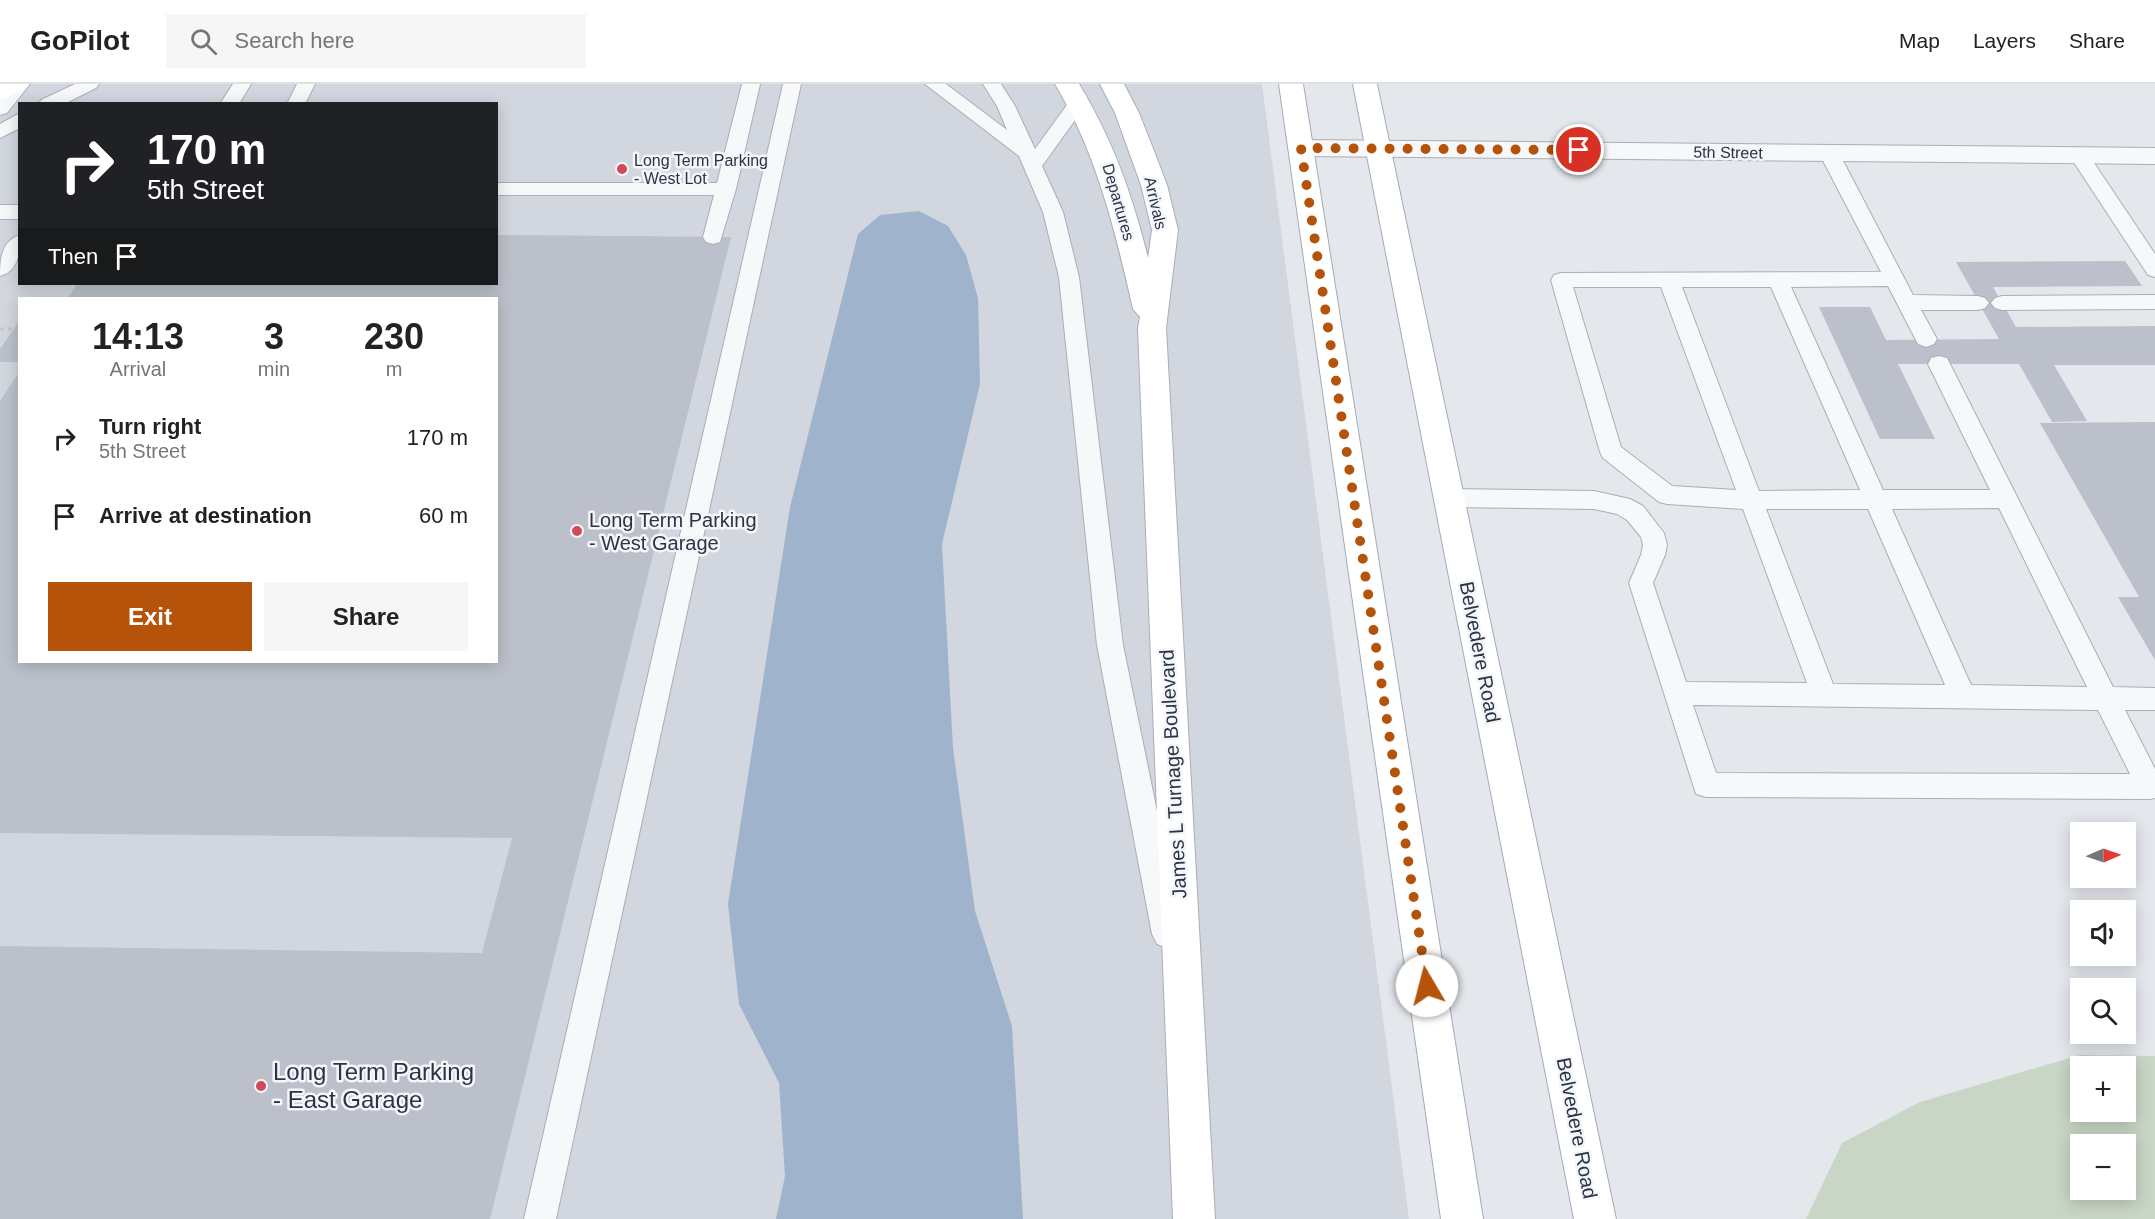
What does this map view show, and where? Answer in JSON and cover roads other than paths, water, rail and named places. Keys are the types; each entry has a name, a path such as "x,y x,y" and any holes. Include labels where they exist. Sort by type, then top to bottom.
{"main road":[{"path":"0,93 19,84"},
{"name":"Arrivals","path":"1112,84 1127,113 1142,151 1165,230 1152,328"},
{"path":"1292,84 1462,1219"},
{"name":"Belvedere Road","path":"1365,84 1595,1219"},
{"name":"Departures","path":"1073,93 1098,136 1114,176 1152,328"},
{"name":"James L Turnage Boulevard","path":"1152,328 1194,1219"}],"street":[{"name":"5th Street","path":"1301,148 2155,156"}],"lane":[{"path":"0,109 19,84"},
{"path":"52,102 90,84"},
{"path":"230,102 242,84"},
{"path":"297,102 306,84"},
{"path":"713,237 751,84"},
{"path":"540,1219 792,84"},
{"path":"933,84 1029,159"},
{"path":"992,84 1006,106 1053,212 1069,277 1110,645 1185,1023"},
{"path":"1029,159 1073,93"},
{"path":"0,132 18,120"},
{"path":"1829,153 1926,339"},
{"path":"2079,155 2155,270"},
{"path":"498,189 726,189"},
{"path":"0,212 18,212"},
{"path":"0,269 18,245"},
{"path":"1894,279 1561,280 1611,452 1667,495 1749,501 2005,499"},
{"path":"1669,280 1749,501 1824,695"},
{"path":"1778,280 1963,696"},
{"path":"1906,302 1978,303"},
{"path":"2002,303 2155,302"},
{"path":"1449,498 1594,500 1622,506 1635,513 1652,533 1655,545 1641,583 1706,785 2152,787 1939,364"},
{"path":"1676,693 2155,699"}],"water":[{"path":"919,211 948,226 966,255 978,298 980,384 942,544 953,748 975,911 1012,1026 1023,1219 776,1219 785,1176 779,1083 739,1004 728,904 790,507 858,234 880,215"}],"place":[{"name":"Long Term Parking - West Lot","path":"622,169"},
{"name":"Long Term Parking - West Garage","path":"577,531"},
{"name":"Long Term Parking - East Garage","path":"261,1086"}]}
